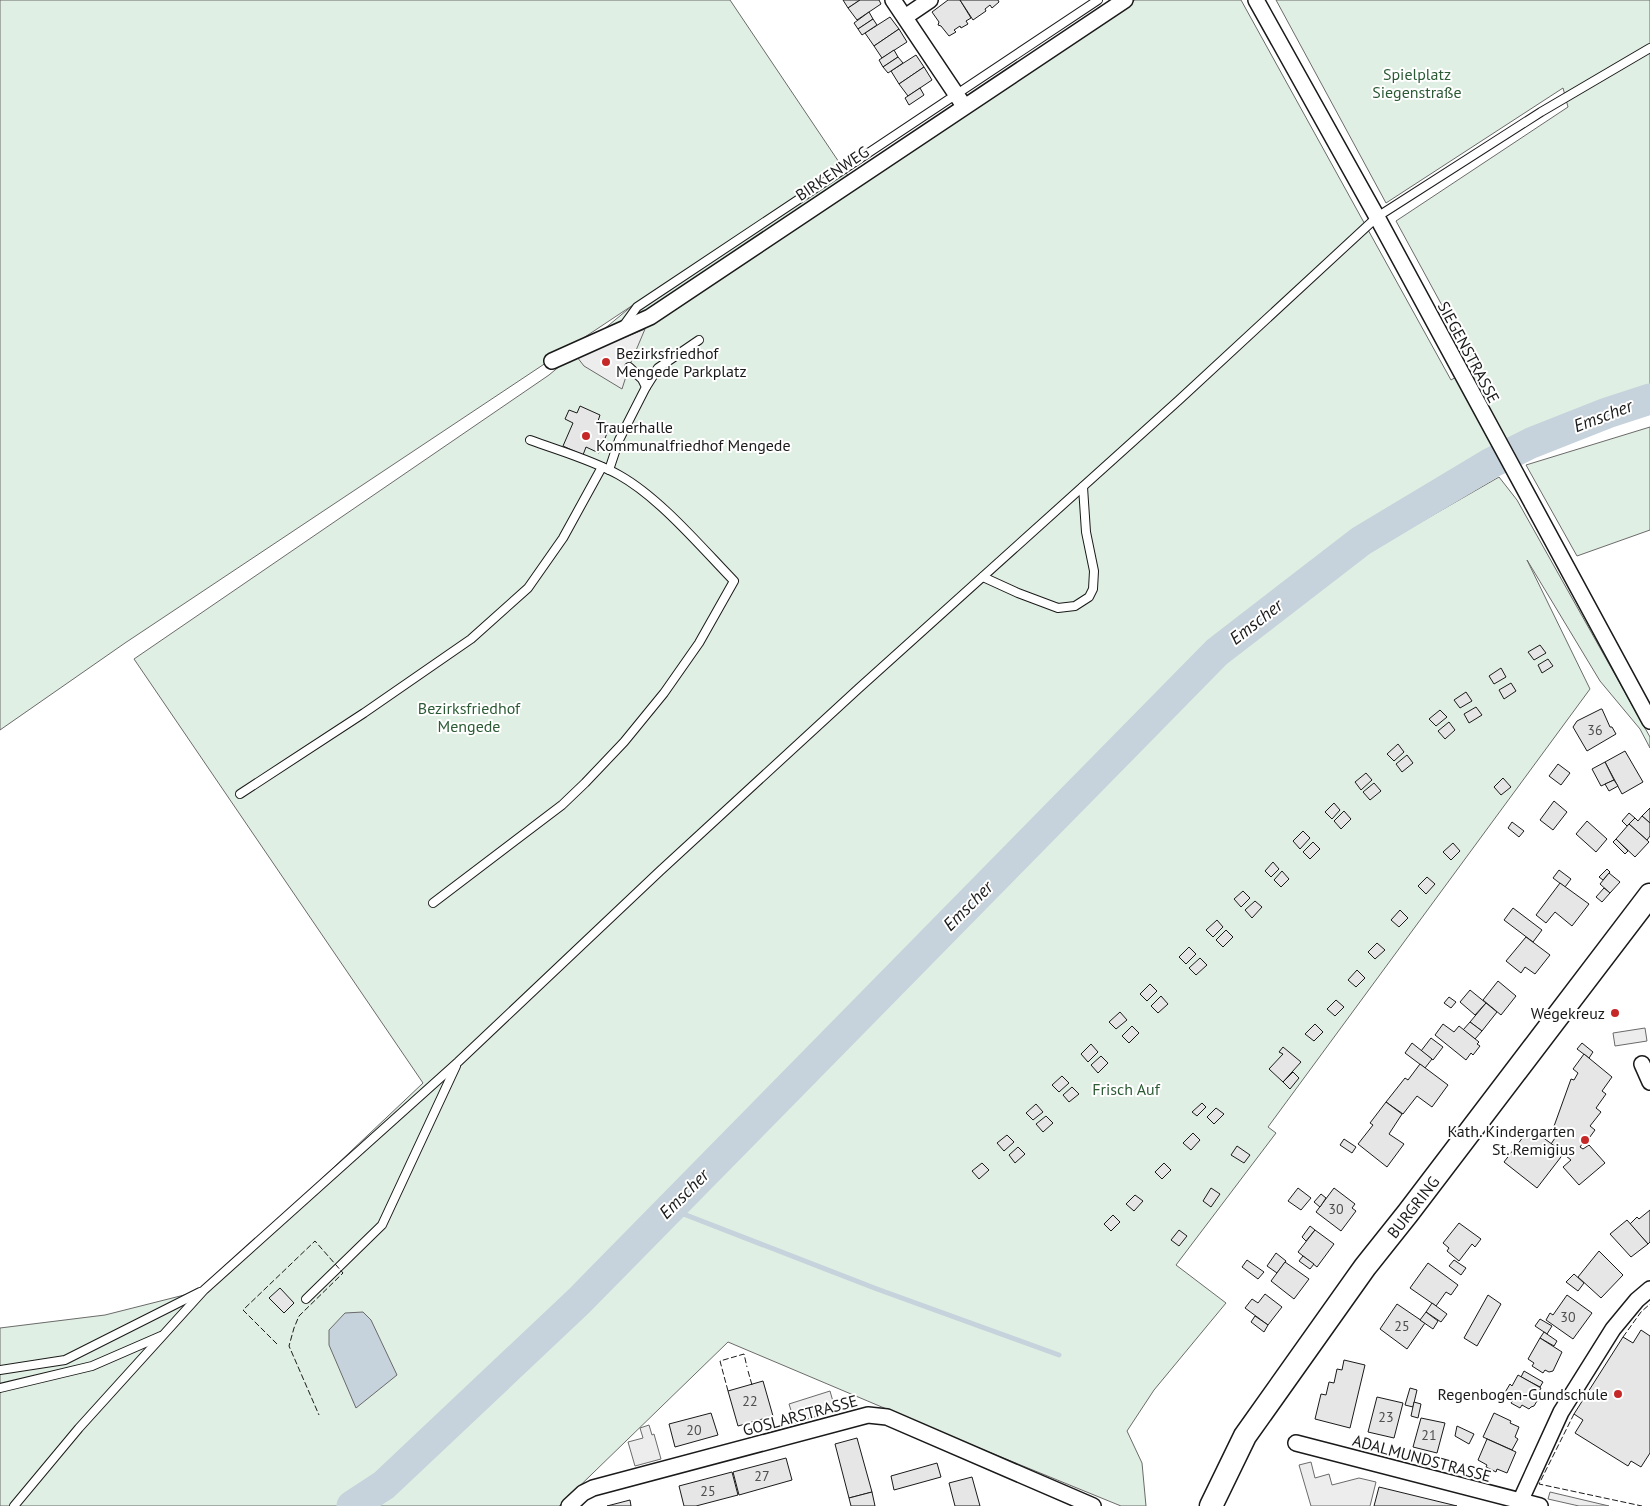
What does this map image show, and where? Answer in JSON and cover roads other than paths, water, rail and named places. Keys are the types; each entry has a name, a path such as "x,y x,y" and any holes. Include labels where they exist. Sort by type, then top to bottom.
{"main road":[{"name":"BURGRING","path":"1210,1506 1245,1436 1366,1267 1650,895"}],"street":[{"path":"893,0 960,100"},
{"path":"905,18 930,0"},
{"name":"BIRKENWEG","path":"552,361 650,316 960,100 1125,0"},
{"name":"SIEGENSTRASSE","path":"1256,0 1377,217 1650,721"},
{"path":"1642,1064 1650,1082"},
{"path":"1519,1504 1561,1412 1614,1329 1637,1300 1650,1289"},
{"name":"GOSLARSTRASSE","path":"569,1506 583,1493 593,1488 868,1415 887,1417 1092,1506"},
{"name":"ADALMUNDSTRASSE","path":"1296,1443 1519,1504 1540,1506"}],"lane":[{"path":"960,100 1098,0"},
{"path":"14,1506 79,1428 204,1290 458,1062 660,871 1377,217 1542,112 1650,48"},
{"path":"240,794 364,713 471,639 528,588 563,538 606,468 646,387 658,368 699,340"},
{"path":"629,367 642,379 646,387"},
{"path":"433,903 562,805 624,742 664,694 699,643 734,581 660,506 632,484 606,468 530,440"},
{"path":"983,576 1018,593 1058,608 1075,606 1089,597 1093,589 1094,570 1086,532 1083,486"},
{"path":"306,1299 382,1225 458,1062"},
{"path":"0,1370 65,1360 204,1290"},
{"path":"0,1388 92,1366 165,1334"}],"waterway":[{"name":"Emscher","path":"352,1506 384,1485 579,1301 1217,652 1361,541 1491,463 1531,443 1607,413 1650,399"},
{"path":"668,1208 877,1289 1059,1355"}],"place":[{"name":"Bezirksfriedhof Mengede Parkplatz","path":"606,362"},
{"name":"Trauerhalle Kommunalfriedhof Mengede","path":"586,436"},
{"name":"Wegekreuz","path":"1615,1013"},
{"name":"Kath. Kindergarten St. Remigius","path":"1585,1140"},
{"name":"Regenbogen-Gundschule","path":"1618,1394"}],"park label":[{"name":"Spielplatz Siegenstraße","path":"1417,83"},
{"name":"Bezirksfriedhof Mengede","path":"469,717"},
{"name":"Frisch Auf","path":"1126,1089"}]}
